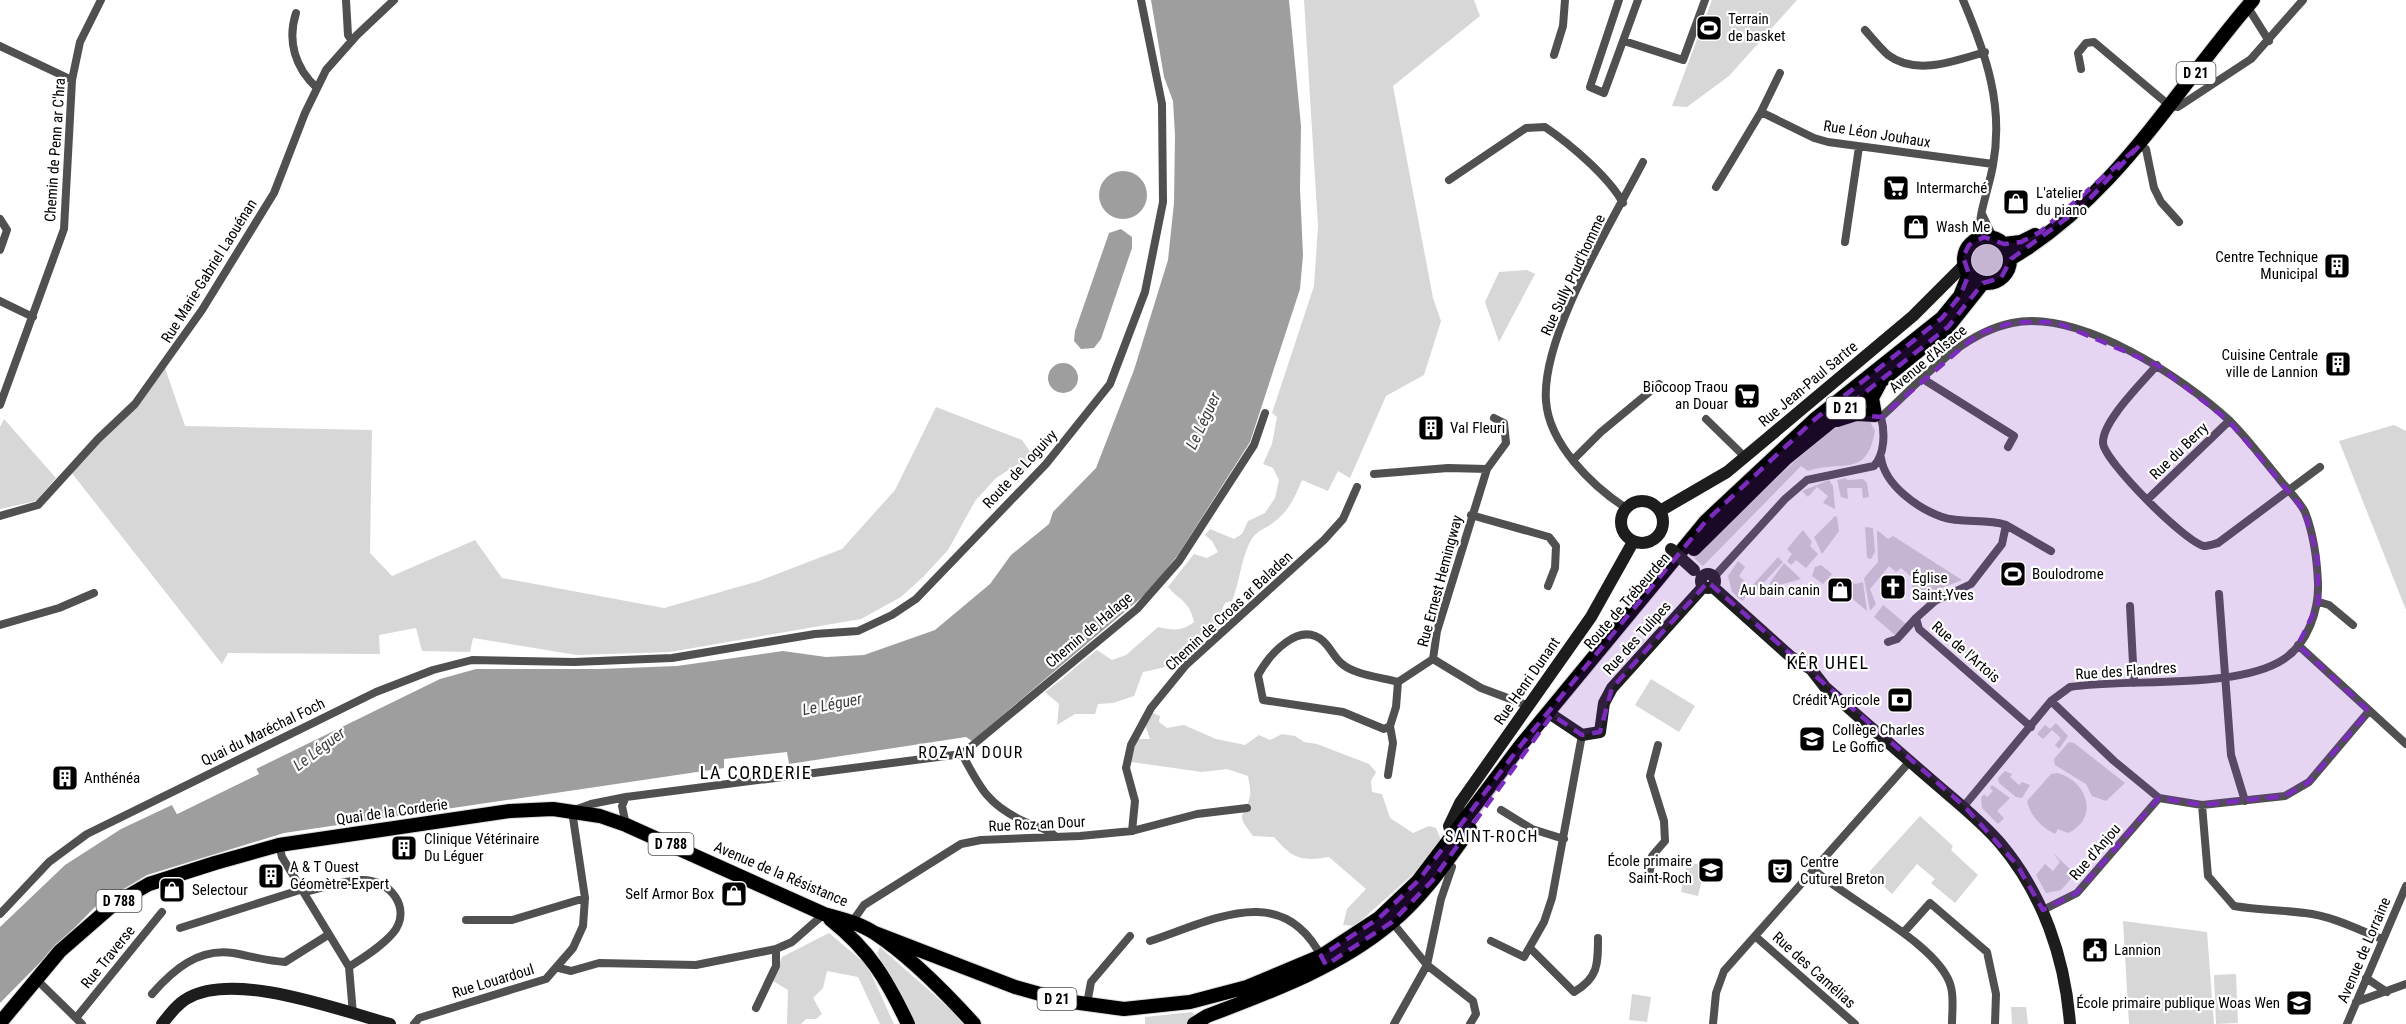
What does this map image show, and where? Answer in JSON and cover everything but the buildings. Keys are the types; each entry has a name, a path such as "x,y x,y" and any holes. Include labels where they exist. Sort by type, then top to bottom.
{"main road":[{"name":"D 21","path":"2010,260 2042,241 2082,207 2139,146 2250,3"},
{"name":"D 21","path":"1992,240 2021,242 2040,232 2070,209 2139,146"},
{"path":"1992,240 2010,260 2007,271 2001,278 1983,283 1966,270 1965,251 1992,240"},
{"name":"Rue Jean-Paul Sartre","path":"1660,511 1706,487 1745,457 1966,270"},
{"name":"Route de Trébeurden","path":"1452,837 1565,690 1707,521 1814,420 1942,318 1960,296 1966,270"},
{"name":"Route de Trébeurden","path":"1323,961 1366,942 1392,922 1432,881 1552,715 1707,534 1820,430 1948,327 1983,283"},
{"path":"1820,430 1843,417 1856,414 1878,416 1872,398 1886,376"},
{"path":"1644,501 1656,506 1660,511 1664,522 1658,537 1646,543 1633,542 1621,527 1626,508 1644,501"},
{"path":"1658,537 1791,657 1811,669 1825,687 1964,806 2017,865 2043,910 2061,965 2070,1024"},
{"name":"Rue Henri Dunant","path":"1452,837 1449,826 1460,803 1605,595 1633,542"},
{"name":"Rue des Tulipes","path":"1582,735 1600,732 1604,702 1612,688 1705,579"},
{"path":"1552,715 1582,735"},
{"name":"Avenue de la Résistance","path":"510,811 553,809 572,811 626,825 824,914 852,922 875,933 923,974 974,1024"},
{"name":"Quai de la Corderie","path":"279,845 510,811"},
{"name":"D 21","path":"1196,1023 1323,961 1379,918 1418,881 1452,837"},
{"name":"D 788","path":"0,1023 35,978 60,951 114,904 140,889 215,863 279,845"},
{"path":"824,914 857,940 878,965 908,1024"},
{"name":"D 21","path":"875,933 1015,987 1065,1001 1124,1009 1190,1002 1247,987 1323,961"},
{"path":"162,1024 188,998 217,988 257,990 352,1019 390,1024"}],"street":[{"name":"Chemin de Penn ar C'hra","path":"0,405 64,229 72,80 80,42 101,0"},
{"path":"346,0 348,35 352,40"},
{"name":"Rue Marie-Gabriel Laouénan","path":"0,516 38,505 98,439 135,404 165,365 274,193 305,113 326,70 352,40 394,0"},
{"name":"Route de Loguivy","path":"574,663 672,658 815,634 858,632 892,615 916,599 1046,465 1110,384 1145,292 1161,213 1163,202 1162,104 1140,0"},
{"path":"1554,55 1563,26 1565,0"},
{"path":"1619,0 1590,87 1604,93 1638,0"},
{"path":"1624,41 1683,60 1706,0"},
{"path":"1963,0 1985,52 1996,110 1993,164 1982,214 1992,240"},
{"path":"2081,69 2078,53 2086,43 2094,42 2170,106 2178,107 2251,59 2303,0"},
{"path":"2250,3 2269,41"},
{"path":"296,13 292,26 295,57 307,79 317,88"},
{"path":"1865,30 1888,55 1910,66 1943,64 1985,52"},
{"path":"0,46 72,80"},
{"path":"1716,187 1761,112 1780,73"},
{"name":"Rue Léon Jouhaux","path":"1761,112 1814,138 1859,147 1993,164"},
{"name":"Rue Sully Prud'homme","path":"1449,180 1526,128 1545,127 1571,146 1598,174 1614,186 1623,203"},
{"path":"2139,146 2146,149 2154,188 2161,202 2179,222"},
{"path":"1845,242 1859,147"},
{"name":"Rue Sully Prud'homme","path":"1626,508 1601,490 1573,460 1555,434 1546,403 1548,369 1558,331 1643,162"},
{"path":"1982,214 1992,240"},
{"path":"0,219 7,230 0,250"},
{"path":"0,301 33,317"},
{"name":"Avenue d'Alsace","path":"1878,416 1979,333 2014,322 2056,322 2111,342 2157,365 2229,421 2304,510 2317,554 2319,602 2312,623 2298,645"},
{"path":"2157,365 2115,416 2105,431 2103,443 2106,454 2147,500 2165,518 2204,546 2218,543 2320,467"},
{"path":"1923,379 2014,436 2008,447"},
{"path":"1573,460 1601,432 1659,384"},
{"name":"Chemin de Halage","path":"962,753 1137,609 1185,552 1254,446 1265,413"},
{"path":"1878,416 1884,426 1882,468 1897,489 1942,517 1996,521 2051,551"},
{"name":"Rue Ernest Hemingway","path":"1494,418 1504,423 1506,443 1487,469 1471,515 1437,631 1433,659 1481,688 1528,706"},
{"path":"1706,419 1745,457"},
{"name":"Rue du Berry","path":"2147,500 2229,421"},
{"path":"1705,579 1807,480 1874,466 1881,458"},
{"path":"1374,474 1448,468 1487,469"},
{"name":"Chemin de Croas ar Baladen","path":"1131,831 1135,801 1126,768 1131,745 1151,708 1186,665 1324,540 1343,519 1357,487"},
{"path":"1471,515 1549,537 1556,546 1555,568 1548,586"},
{"name":"Rue de l'Artois","path":"2006,525 2002,544 1971,584 1935,601 1916,618 1919,629 2031,727"},
{"path":"0,625 59,608 94,593"},
{"path":"2219,594 2230,755 2245,801"},
{"path":"2319,602 2329,605 2353,625"},
{"path":"2130,606 2134,683"},
{"path":"1888,642 1897,639 1916,618"},
{"path":"1390,726 1383,729 1343,712 1263,700 1258,675 1273,655 1299,634 1310,635 1322,640 1341,663 1351,669 1398,682 1433,659"},
{"path":"2298,645 2406,744"},
{"name":"Rue des Flandres","path":"1964,806 2051,701 2070,687 2248,674 2285,658 2298,645"},
{"name":"Quai du Maréchal Foch","path":"0,914 49,862 87,834 376,692 433,670 472,660 574,663"},
{"path":"1388,775 1393,743 1390,726 1396,707 1398,682"},
{"path":"2051,701 2114,762 2159,798 2202,805 2285,796 2309,782 2369,711"},
{"path":"1491,941 1524,957 1531,949 1552,898 1582,735"},
{"path":"1649,877 1652,856 1665,841 1664,821 1650,776 1658,745"},
{"path":"572,811 626,796 962,753 985,796 1025,822 1049,830 1055,836"},
{"path":"1713,1024 1716,993 1724,971 1911,760"},
{"path":"626,796 622,806 626,825"},
{"name":"Rue d'Anjou","path":"2043,910 2077,893 2159,798"},
{"path":"2202,805 2208,876 2234,906 2270,912 2305,913 2336,920 2382,939"},
{"name":"Rue Roz an Dour","path":"852,922 864,905 961,844 1131,831 1197,814 1247,808"},
{"path":"1501,810 1532,829 1564,839"},
{"name":"Rue Louardoul","path":"414,1024 419,1018 546,979 559,968 573,948 583,926 585,898 572,811"},
{"path":"279,845 282,857 349,967 352,1019"},
{"path":"1394,1024 1427,965 1441,898 1452,867"},
{"path":"1813,869 1853,900 1904,932 1945,972 1952,988 1952,1024"},
{"path":"180,928 304,890 361,880 382,883 393,893 400,909 395,931 349,967"},
{"name":"Avenue de Lorraine","path":"2347,1024 2406,886"},
{"path":"466,920 512,920 585,898"},
{"path":"1904,932 1930,903 1987,952 1996,994 1995,1024"},
{"path":"1150,941 1245,910 1275,912 1310,936 1323,961"},
{"name":"Rue Traverse","path":"79,1021 162,912"},
{"path":"559,968 571,971 598,963 696,965 776,949 792,942 824,914"},
{"path":"1392,922 1427,965 1473,1001 1476,1014 1470,1024"},
{"path":"152,994 169,975 188,961 224,952 285,962 328,935"},
{"path":"1087,1004 1091,982 1130,936"},
{"name":"Rue des Camélias","path":"1755,936 1855,1024"},
{"path":"1531,949 1574,992 1589,983 1598,964 1598,938"},
{"path":"756,1008 776,966 776,949"},
{"path":"35,978 79,1021"},
{"path":"2366,978 2387,992"},
{"path":"2356,1002 2406,984"},
{"path":"1190,1002 1198,1012 1196,1023"}],"highlighted area":[{"path":"2139,146 2082,207 2011,259 2001,278 1983,283 1948,327 1839,413 1881,417 1979,333 2014,322 2056,322 2157,365 2229,421 2304,510 2317,554 2319,602 2298,645 2369,711 2309,782 2285,796 2202,805 2159,798 2077,893 2043,910 2017,865 1964,806 1708,582 1612,688 1600,732 1582,735 1552,715 1432,881 1392,922 1326,965 1321,956 1379,918 1418,881 1521,745 1706,521 1814,420 1942,318 1960,296 1969,274 1963,257 1969,245 1984,237 2004,244 2021,242 2040,232"}],"shaded area":[{"path":"1304,0 1474,0 1480,16 1393,86 1433,298 1441,321 1424,375 1386,396 1350,478 1338,471 1328,491 1302,480 1284,513 1255,535 1244,557 1232,601 1225,603 1220,614 1219,627 1175,665 1143,672 1134,696 1113,703 1098,704 1095,714 1075,714 1057,725 1059,704 1045,692 1097,650 1112,660 1126,655 1158,627 1177,629 1194,622 1187,605 1168,587 1194,554 1207,558 1218,552 1212,541 1205,535 1210,529 1234,539 1242,534 1248,521 1265,513 1275,498 1279,480 1273,468 1263,464 1272,444 1277,417 1272,413 1314,286 1318,226"},
{"path":"1712,0 1797,0 1729,76 1687,107 1672,106"},
{"path":"1987,245 1998,249 2002,260 1998,271 1987,275 1976,271 1972,260 1976,249"},
{"path":"1527,270 1535,274 1499,342 1485,302 1499,272"},
{"path":"164,365 185,426 372,430 370,553 392,576 475,540 502,578 664,608 759,581 842,549 895,490 936,407 1022,440 1035,459 1027,471 1018,464 996,478 975,501 948,550 923,577 901,597 861,619 670,652 577,655 473,638 470,652 422,651 416,628 379,635 380,654 228,653 222,664 71,472"},
{"path":"4,419 56,478 36,501 0,509 0,427"},
{"path":"1852,420 1869,420 1875,431 1866,456 1852,464 1808,471 1801,466 1703,566 1694,558 1811,447 1834,429"},
{"path":"2394,425 2406,431 2406,610 2339,441"},
{"path":"1846,478 1847,480 1863,479 1867,483 1869,497 1863,498 1862,488 1847,488 1848,499 1841,497 1837,480"},
{"path":"1829,480 1833,486 1835,509 1823,503 1828,496 1817,487 1808,497 1802,491"},
{"path":"1835,516 1839,531 1822,554 1814,537"},
{"path":"1865,527 1873,528 1875,552 1871,559 1867,558"},
{"path":"1803,530 1812,542 1810,546 1818,554 1806,568 1796,560 1791,565 1787,561 1792,554 1787,549"},
{"path":"1877,530 1888,539 1893,536 1962,580 1939,589 1926,602 1911,585 1915,580 1901,568 1896,572 1889,566 1870,589 1876,604 1870,611 1864,578 1878,562"},
{"path":"1778,557 1783,562 1757,590 1754,588 1742,601 1732,592 1728,576 1738,561 1745,567 1739,576 1751,587"},
{"path":"1784,563 1801,579 1773,587 1769,584"},
{"path":"1821,565 1832,574 1823,584 1812,576 1815,567"},
{"path":"1849,579 1855,584 1863,582 1867,611 1848,595 1853,589 1843,585"},
{"path":"1883,605 1906,624 1895,635 1874,617"},
{"path":"1651,679 1695,706 1679,732 1635,705"},
{"path":"1153,713 1160,716 1159,722 1167,728 1184,725 1216,739 1245,745 1259,735 1270,740 1282,734 1295,736 1304,742 1317,744 1369,764 1376,772 1371,781 1372,792 1382,794 1390,818 1413,833 1429,826 1436,828 1442,842 1429,860 1355,926 1343,925 1347,909 1366,889 1329,857 1311,859 1298,857 1286,850 1274,837 1253,836 1242,819 1250,796 1248,776 1227,769 1202,772 1131,762 1137,739 1150,739 1145,725"},
{"path":"2056,723 2068,736 2059,749 2055,745 2061,738 2052,730 2043,739 2037,734 2045,725 2050,729"},
{"path":"2069,742 2074,743 2125,783 2106,801 2092,796 2086,784 2055,765 2054,759"},
{"path":"2005,771 2012,774 2010,777 2019,785 2022,782 2030,785 2022,798 2016,797 1999,783 1998,778"},
{"path":"2057,773 2076,783 2086,800 2086,809 2084,818 2078,826 2068,833 2058,829 2055,834 2037,821 2027,801 2051,774"},
{"path":"1992,785 2010,798 1997,811 2004,818 1998,824 1982,808 1981,798 1984,794 1987,797 1993,791 1990,788"},
{"path":"1920,816 1953,846 1951,850 1978,875 1955,903 1931,883 1935,879 1917,864 1892,894 1869,872"},
{"path":"2052,852 2075,874 2061,890 2046,893 2036,875 2045,864 2053,871 2060,862"},
{"path":"1687,862 1705,866 1698,896 1681,892"},
{"path":"2123,921 2207,932 2214,1024 2129,1024"},
{"path":"829,933 867,965 894,1024 880,1024 858,977 827,971 823,988 813,998 822,1014 816,1019 806,1019 801,1024 787,1024 788,990 773,981 782,957"},
{"path":"880,947 965,1024 915,1024 877,953"},
{"path":"2236,974 2238,1023 2216,1024 2214,975"},
{"path":"1632,994 1651,997 1647,1022 1629,1020"},
{"path":"2011,1007 2026,1007 2028,1024 2012,1024"},
{"path":"1192,1012 1195,1016 1187,1024 1145,1024 1145,1017"}],"water":[{"name":"Le Léguer","path":"1151,0 1289,0 1301,126 1300,189 1303,255 1300,289 1250,442 1178,555 1148,592 972,741 966,737 789,764 787,752 724,759 724,768 284,833 147,875 97,905 0,1003 0,927 65,865 121,829 172,805 177,814 258,774 256,769 440,679 476,669 600,669 677,666 783,651 826,657 864,655 935,630 990,584 1011,555 1049,524 1053,512 1096,468 1134,370 1168,260 1174,203 1173,101 1164,77"},
{"path":"1118,171 1128,171 1140,178 1147,190 1147,200 1140,212 1128,219 1118,219 1103,208 1099,200 1099,190 1110,175"},
{"path":"1121,229 1132,237 1132,248 1101,339 1094,348 1081,349 1074,341 1075,331 1109,233"},
{"path":"1063,363 1069,364 1077,372 1077,384 1069,392 1063,393 1057,392 1049,384 1048,378 1049,372 1057,364"}],"pier":[{"path":"255,766 259,774 177,814 171,803 174,803 178,810 255,773"}],"place":[{"name":"Terrain de basket","path":"1709,28"},
{"name":"Intermarché","path":"1896,188"},
{"name":"L'atelier du piano","path":"2016,202"},
{"name":"Wash Me","path":"1916,227"},
{"name":"Centre Technique Municipal","path":"2337,266"},
{"name":"Cuisine Centrale ville de Lannion","path":"2338,364"},
{"name":"Biocoop Traou an Douar","path":"1747,396"},
{"name":"Val Fleuri","path":"1431,428"},
{"name":"Boulodrome","path":"2013,574"},
{"name":"Église Saint-Yves","path":"1893,587"},
{"name":"Au bain canin","path":"1840,590"},
{"name":"Crédit Agricole","path":"1900,700"},
{"name":"Collège Charles Le Goffic","path":"1812,739"},
{"name":"Anthénéa","path":"65,778"},
{"name":"Clinique Vétérinaire Du Léguer","path":"404,848"},
{"name":"École primaire Saint-Roch","path":"1711,870"},
{"name":"Centre Cuturel Breton","path":"1780,871"},
{"name":"A & T Ouest Géomètre-Expert","path":"271,876"},
{"name":"Selectour","path":"172,890"},
{"name":"Self Armor Box","path":"734,894"},
{"name":"Lannion","path":"2095,950"},
{"name":"École primaire publique Woas Wen","path":"2299,1003"}],"district":[{"name":"KÊR UHEL","path":"1828,662"},
{"name":"ROZ AN DOUR","path":"971,752"},
{"name":"LA CORDERIE","path":"756,772"},
{"name":"SAINT-ROCH","path":"1492,836"}]}
